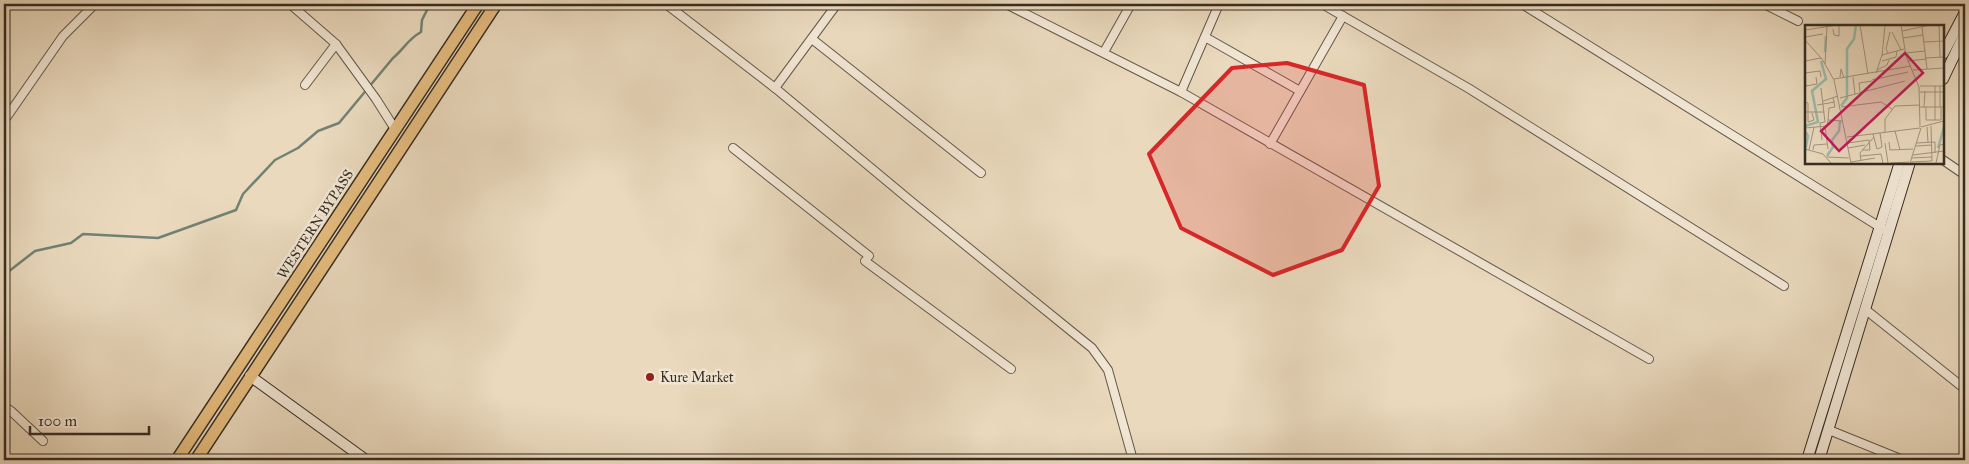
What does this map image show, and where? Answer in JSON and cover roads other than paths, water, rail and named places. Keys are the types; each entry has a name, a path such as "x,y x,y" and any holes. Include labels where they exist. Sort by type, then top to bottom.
{"main road":[{"name":"WESTERN BYPASS","path":"177,460 478,4"},
{"path":"196,460 496,4"},
{"path":"1944,52 1965,12"},
{"path":"1944,76 1965,33"},
{"path":"1819,460 1866,310 1900,164"},
{"path":"1807,460 1909,164"},
{"path":"250,376 366,460"}],"street":[{"path":"5,117 63,36 94,4"},
{"path":"145,4 152,4"},
{"path":"290,4 336,44 395,129"},
{"path":"666,4 775,88 1092,348 1108,370 1133,460"},
{"path":"1006,4 1181,92 1649,359"},
{"path":"1024,12 1029,4"},
{"path":"1104,52 1131,4"},
{"path":"1181,92 1219,4"},
{"path":"1322,4 1468,88 1784,286"},
{"path":"1522,4 1885,230"},
{"path":"1764,4 1798,21"},
{"path":"775,88 834,8"},
{"path":"1270,144 1343,16"},
{"path":"1205,37 1300,91"},
{"path":"812,39 981,173"},
{"path":"305,85 336,44"},
{"path":"733,148 867,258 1011,369"},
{"path":"1944,161 1965,175"},
{"path":"1866,310 1965,389"},
{"path":"5,409 11,411 43,441"},
{"path":"1828,430 1903,460"}],"waterway":[{"path":"4,275 35,251 71,243 83,234 158,238 236,210 243,194 275,160 298,148 318,131 339,123 393,58 412,38 421,32 422,20 430,4"}],"place":[{"name":"Kure Market","path":"650,377"}]}
